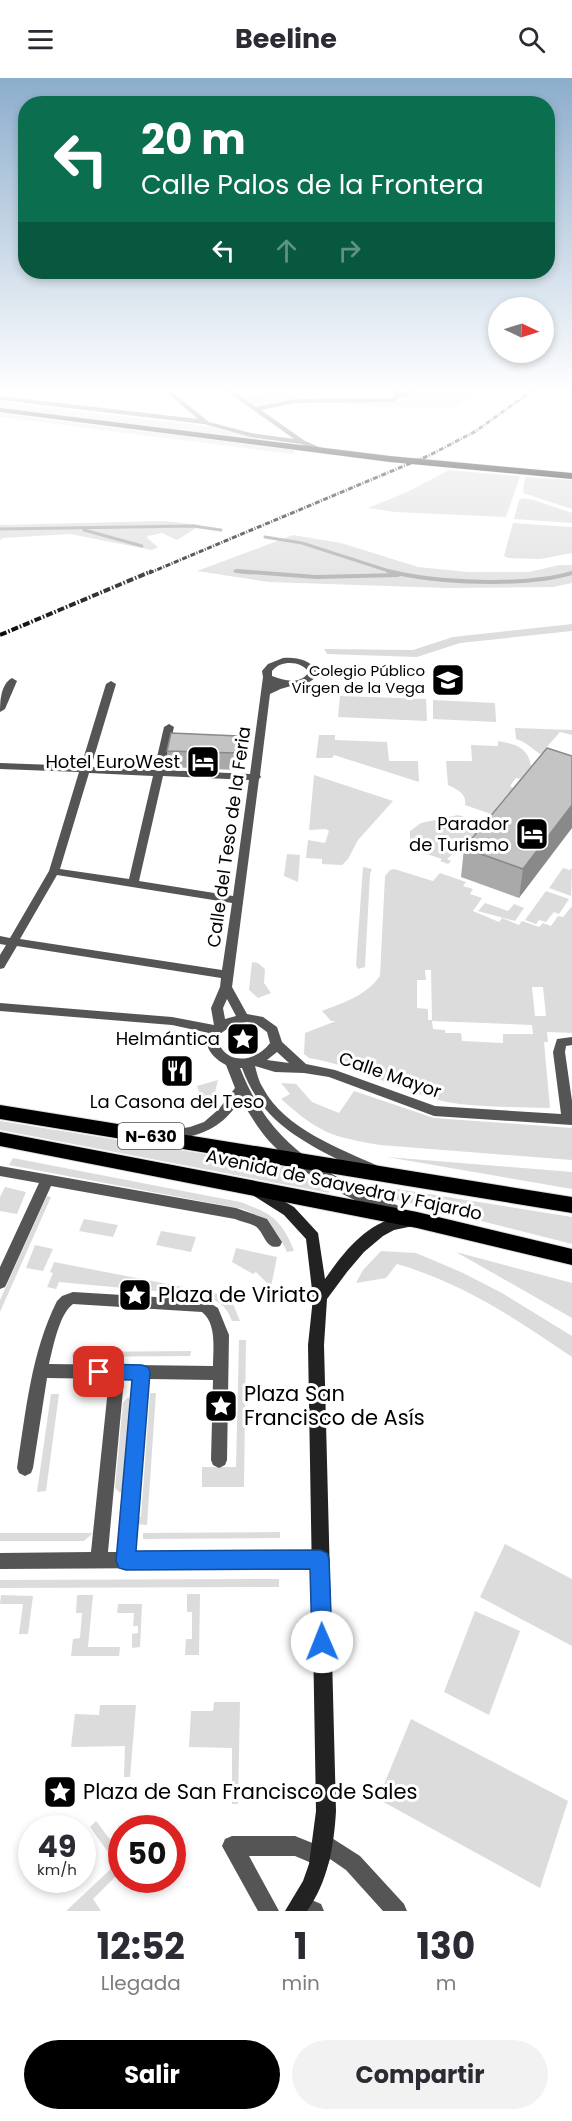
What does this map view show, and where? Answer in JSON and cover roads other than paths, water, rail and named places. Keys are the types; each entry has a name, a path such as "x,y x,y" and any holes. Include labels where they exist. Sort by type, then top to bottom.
{"highway":[{"name":"Avenida de Saavedra y Fajardo","path":"0,1112 572,1205"},
{"name":"Avenida de Saavedra y Fajardo","path":"0,1139 417,1220 572,1257"}],"main road":[{"path":"250,1186 290,1211 312,1237 320,1298 316,1345 326,1811 323,1850 315,1881 303,1909"},
{"path":"320,1298 343,1266 371,1238 389,1226 417,1220"}],"street":[{"path":"268,692 285,684 304,682 312,677 314,672 305,663 286,661 270,666 267,671 268,677 285,684"},
{"name":"Calle del Teso de la Feria","path":"218,1028 217,1008 227,981 268,692 268,677"},
{"path":"0,709 12,681"},
{"path":"0,965 54,871 111,684"},
{"path":"133,884 169,727"},
{"path":"0,766 256,777"},
{"path":"54,871 238,900"},
{"path":"0,940 227,981 243,1018"},
{"path":"0,1007 172,1021 218,1028 243,1018 259,1020 268,1024 276,1035 276,1044 266,1057 251,1063 231,1061 215,1051 212,1042 218,1028"},
{"path":"570,1120 559,1052 561,1042 572,1041"},
{"name":"Calle Mayor","path":"276,1044 304,1068"},
{"path":"231,1061 240,1090 262,1125 281,1146 340,1187 417,1220"},
{"path":"251,1063 259,1093 285,1120 306,1136 377,1172"},
{"name":"Calle Mayor","path":"251,1063 331,1073 351,1079 409,1104 434,1111 570,1120"},
{"path":"156,1137 208,1127 225,1113 240,1090"},
{"path":"0,1171 236,1214 262,1223 275,1242"},
{"path":"0,1283 48,1180"},
{"path":"25,1468 50,1334 62,1305 66,1300 73,1298 204,1306 213,1312 220,1335 219,1460"},
{"path":"42,1371 221,1373"},
{"path":"126,1561 130,1372"},
{"path":"99,1560 130,1372"},
{"path":"0,1561 320,1559"},
{"path":"269,1911 232,1846 295,1846 323,1850 353,1863 397,1911"}],"waterway":[{"path":"0,529 193,526 221,530"},
{"path":"84,530 142,546"},
{"path":"265,537 302,543 390,571"},
{"path":"235,571 250,573"},
{"path":"237,571 316,577 398,575"},
{"path":"390,571 455,581 480,582 530,580 572,573"},
{"path":"390,571 395,573"}],"railway":[{"path":"149,573 381,476"},
{"path":"0,635 152,571"}],"place":[{"name":"Colegio Público Virgen de la Vega","path":"448,680"},
{"name":"Hotel EuroWest","path":"203,762"},
{"name":"Parador de Turismo","path":"532,834"},
{"name":"Helmántica","path":"243,1039"},
{"name":"La Casona del Teso","path":"177,1071"},
{"name":"Plaza de Viriato","path":"135,1295"},
{"name":"Plaza San Francisco de Asís","path":"221,1406"},
{"name":"Plaza de San Francisco de Sales","path":"60,1792"}]}
